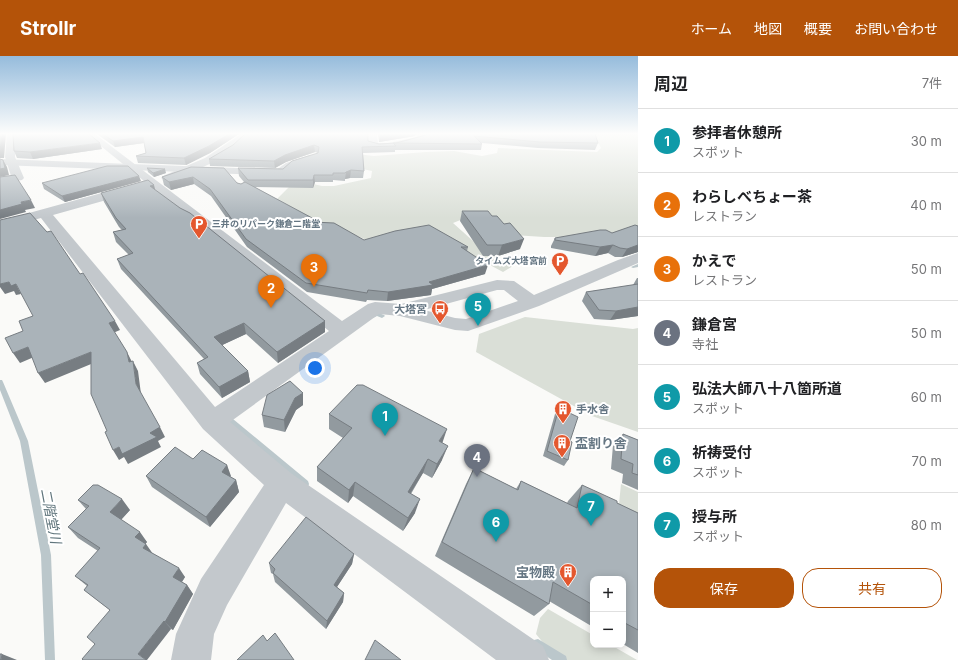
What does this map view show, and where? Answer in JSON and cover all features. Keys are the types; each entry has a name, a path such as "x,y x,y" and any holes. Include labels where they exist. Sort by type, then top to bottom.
{"street":[{"path":"0,181 18,178 5,162"},
{"path":"10,162 279,173 289,165 297,162"},
{"path":"127,162 342,330"},
{"path":"0,225 45,214 153,183 192,169 204,162"},
{"path":"231,171 231,175 238,183"},
{"path":"45,214 212,422 282,484 529,660"},
{"path":"212,422 375,308 401,310 455,324 468,325 532,302 638,258"},
{"path":"401,310 497,285 508,285 532,302"},
{"path":"191,660 195,634 214,592 282,484"}],"shaded area":[{"path":"354,162 638,162 638,231 570,237 544,237 513,235 463,219 453,223 482,249 513,266 503,272 460,249 372,242 347,232 327,228 279,208 276,200 296,180 322,186 334,186 371,178 372,171 358,168"},
{"path":"525,317 633,329 638,328 638,432 592,416 476,352 479,334"},
{"path":"621,484 638,492 638,558 619,504"},
{"path":"548,609 590,633 590,648 616,648 637,660 557,660 536,634 540,618"}],"building":[{"path":"0,162 4,162 5,168 0,169"},
{"path":"291,162 363,162 364,171 351,170 345,173 333,173 333,175 314,175 313,180 248,180 238,168 283,169"},
{"path":"107,166 128,166 139,176 62,196 42,183"},
{"path":"191,167 224,168 237,183 241,184 245,182 314,219 313,222 334,223 364,240 395,231 429,225 468,247 461,247 488,265 429,282 433,285 388,292 368,290 367,293 306,283 246,239 210,189 193,177 169,182 162,177"},
{"path":"147,168 165,169 153,173"},
{"path":"15,175 31,200 0,210 0,177"},
{"path":"148,180 154,185 150,186 180,208 190,213 325,321 277,352 244,323 214,337 248,371 219,387 197,363 208,357 117,259 133,253 113,232 126,229 116,218 101,193"},
{"path":"462,211 488,211 492,216 497,216 504,224 510,223 524,239 502,245 487,245"},
{"path":"30,213 47,232 51,231 80,274 83,273 115,321 109,323 127,352 129,362 133,361 136,384 160,427 150,433 157,437 122,454 119,447 113,450 105,432 107,431 91,394 91,352 38,373 28,347 13,353 5,338 23,331 19,321 33,316 16,284 11,286 9,282 0,284 0,220"},
{"path":"635,225 638,226 638,245 627,249 613,245 600,247 555,240 555,238 600,230 606,230 612,233"},
{"path":"638,284 638,307 616,311 599,310 586,292"},
{"path":"290,381 303,393 295,398 284,420 262,415 267,395"},
{"path":"357,385 363,385 447,429 439,441 448,446 437,464 428,459 408,492 420,499 408,518 355,482 349,490 317,467 352,428 329,414"},
{"path":"559,408 578,417 570,441 572,442 568,460 547,451"},
{"path":"623,434 638,440 638,475 632,473 633,464 621,459"},
{"path":"175,447 193,459 202,450 227,465 222,472 236,480 206,517 146,476"},
{"path":"474,468 518,490 521,481 577,508 582,485 617,501 617,503 638,513 638,630 626,624 626,576 590,576 590,603 553,582 549,604 442,542"},
{"path":"93,485 98,485 122,499 110,512 140,532 135,537 146,544 143,548 179,568 173,577 187,585 165,622 164,621 138,654 146,660 82,659 95,644 87,637 110,610 84,590 88,585 75,576 100,548 68,527 89,506 78,500"},
{"path":"306,517 354,554 334,585 344,593 327,621 273,573 275,569 269,563"},
{"path":"275,633 294,660 237,660 263,635 267,641"},
{"path":"375,640 401,660 365,660"}],"waterway":[{"path":"633,267 638,265"},
{"path":"371,317 376,314 382,316"},
{"name":"二階堂川","path":"0,382 24,441 46,555 50,660"},
{"path":"232,417 228,419 305,484"},
{"path":"538,644 562,660"}],"place":[{"name":"三井のリパーク鎌倉二階堂","path":"199,239"},
{"name":"タイムズ大塔宮前","path":"560,276"},
{"name":"かえで","path":"314,287"},
{"name":"わらしべちょー茶","path":"271,308"},
{"name":"大塔宮","path":"440,324"},
{"name":"弘法大師八十八箇所道","path":"478,326"},
{"name":"手水舎","path":"563,424"},
{"name":"参拝者休憩所","path":"385,436"},
{"name":"盃割り舎","path":"562,458"},
{"name":"鎌倉宮","path":"477,477"},
{"name":"授与所","path":"591,526"},
{"name":"祈祷受付","path":"496,542"},
{"name":"宝物殿","path":"568,587"}]}
